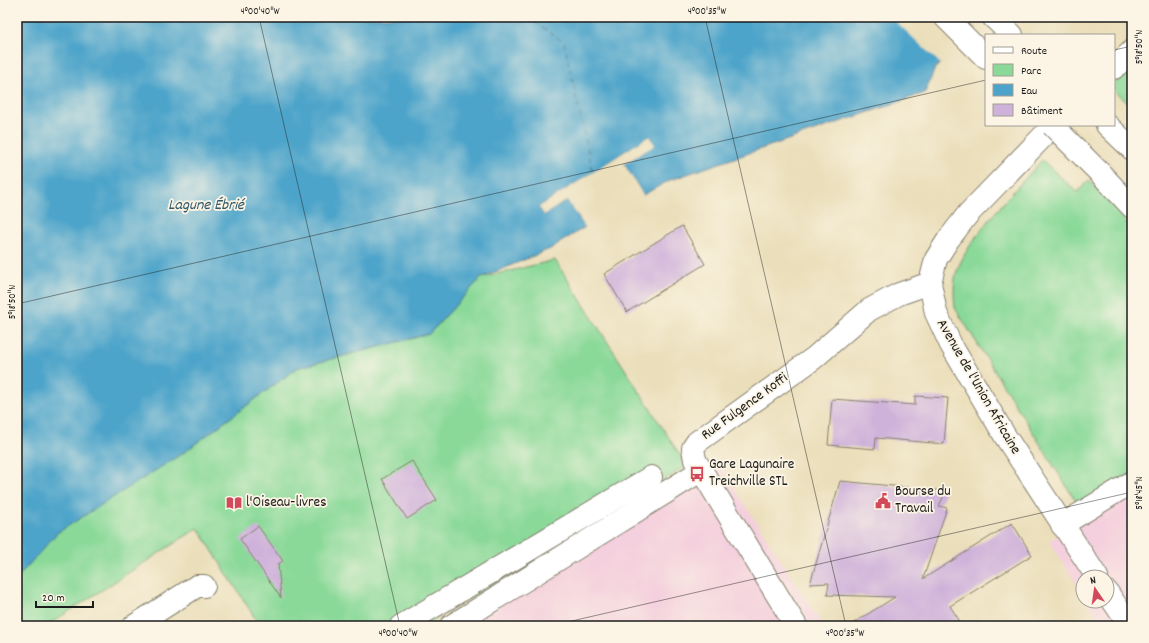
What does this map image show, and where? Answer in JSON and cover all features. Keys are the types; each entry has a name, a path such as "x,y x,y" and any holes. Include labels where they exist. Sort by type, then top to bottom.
{"main road":[{"path":"945,17 985,57"},
{"path":"993,17 1011,34"},
{"path":"1115,67 1132,51"},
{"name":"Avenue de l'Union Africaine","path":"1052,126 968,214 948,240 936,259 930,283 936,313 951,345 1062,525 1092,569"},
{"path":"1054,126 1132,207"},
{"path":"1108,126 1130,147"},
{"name":"Rue Fulgence Koffi","path":"796,626 695,460 693,448 697,442 814,358 869,310 899,294 930,283"},
{"path":"451,626 702,470"},
{"path":"401,626 651,477"},
{"path":"1062,525 1132,482"},
{"path":"134,626 197,586 204,586"},
{"path":"1115,604 1130,626"}],"shaded area":[{"path":"717,461 823,626 463,626 703,473"},
{"path":"1132,492 1132,626 1103,626 1092,609 1115,609 1115,569 1075,569 1075,582 1049,541"}],"green space":[{"path":"1132,66 1132,107 1115,91 1115,83"},
{"path":"1042,160 1077,192 1089,181 1132,229 1132,492 1087,519 955,308 954,287 956,274 961,261 993,215"},
{"path":"555,260 687,466 425,626 260,626 198,528 46,626 17,626 17,578 56,533 183,453 297,368 429,334 481,278"}],"water":[{"name":"Lagune Ébrié","path":"17,17 997,17 935,68 925,93 670,180 643,195 624,164 654,145 649,136 539,207 544,215 567,200 585,227 550,249 481,278 429,334 297,368 183,453 57,533 17,578"}],"pier":[{"path":"891,17 999,17 942,65"},
{"path":"649,136 655,145 624,164 643,195 641,196 622,164 652,144 649,139 542,207 544,212 568,198 587,226 585,227 567,200 544,215 539,207"}],"building":[{"path":"682,226 705,264 627,312 604,274"},
{"path":"915,396 948,398 944,444 876,438 875,449 828,445 832,399 915,405"},
{"path":"412,461 437,500 407,519 382,479"},
{"path":"840,481 946,491 939,506 947,508 923,579 1012,523 1032,555 950,606 959,620 950,626 849,626 895,597 827,595 829,583 810,584"},
{"path":"258,526 283,561 278,564 281,598 240,539"}],"ferry route":[{"path":"527,17 564,42 593,173"}],"place":[{"name":"Gare Lagunaire Treichville STL","path":"697,474"},
{"name":"Bourse du Travail","path":"883,501"},
{"name":"l'Oiseau-livres","path":"234,503"}]}
